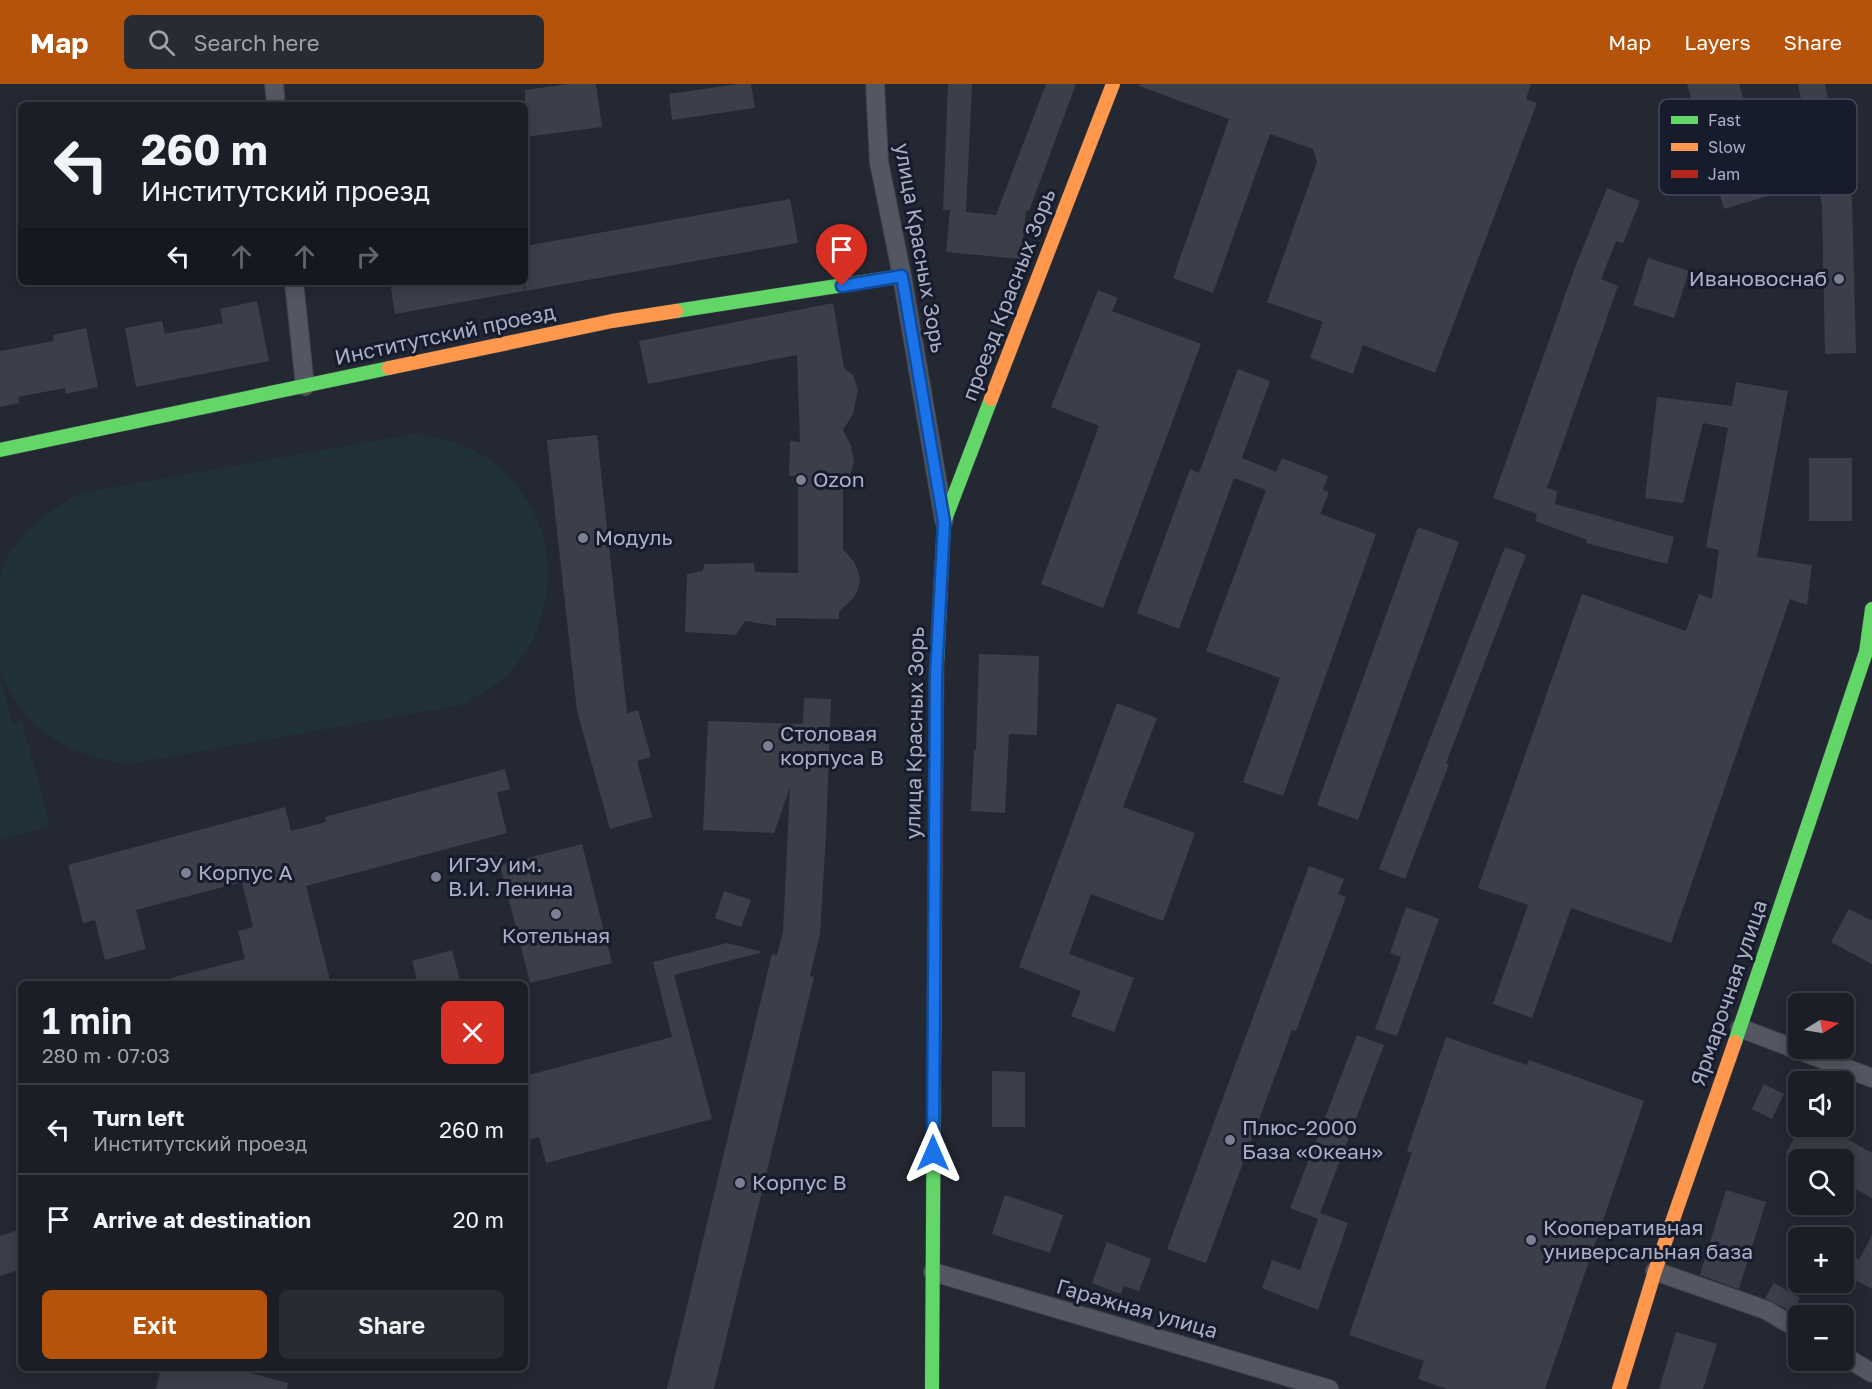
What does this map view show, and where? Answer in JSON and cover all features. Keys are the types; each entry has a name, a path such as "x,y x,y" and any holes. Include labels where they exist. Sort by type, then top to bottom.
{"street":[{"path":"274,84 276,102"},
{"name":"улица Красных Зорь","path":"875,84 879,162 902,276 944,522 936,675 932,1389"},
{"name":"проезд Красных Зорь","path":"944,522 1113,84"},
{"name":"Институтский проезд","path":"0,450 612,321 902,276"},
{"path":"294,285 305,386"},
{"name":"Ярмарочная улица","path":"1619,1389 1655,1271 1869,653 1872,609"},
{"path":"1740,1028 1872,1078"},
{"path":"1655,1271 1766,1310 1788,1323"},
{"name":"Гаражная улица","path":"933,1272 1329,1389"},
{"path":"1854,1362 1872,1373"}],"shaded area":[{"path":"414,434 454,443 473,450 491,461 514,483 531,508 543,535 548,564 547,594 540,623 526,650 507,675 491,688 461,705 129,764 86,754 67,746 33,722 19,706 8,688 0,667 0,578 4,564 20,539 56,508 81,493"},
{"path":"0,675 13,723 22,721 50,827 0,840"}],"building":[{"path":"568,84 596,84 602,127 528,137 528,102 525,102 525,90"},
{"path":"751,84 755,108 672,120 669,94"},
{"path":"948,84 972,84 966,212 996,215 1046,84 1076,84 1029,211 1026,211 1021,259 946,252 950,210 943,210"},
{"path":"1140,84 1531,84 1526,99 1537,103 1435,373 1363,345 1353,374 1310,358 1323,322 1267,302 1317,162 1313,149 1270,134 1213,293 1173,278 1229,119 1139,86"},
{"path":"1687,84 1739,84 1743,99 1691,99"},
{"name":"Ивановоснаб","path":"1798,84 1825,84 1828,99 1801,99"},
{"path":"1607,188 1640,201 1623,243 1616,241 1601,279 1618,286 1547,488 1557,491 1555,504 1674,537 1667,564 1586,543 1587,540 1535,521 1537,514 1493,498 1574,270"},
{"path":"1720,195 1771,195 1724,209"},
{"name":"Ивановоснаб","path":"1820,195 1851,195 1856,353 1825,354"},
{"path":"790,199 798,243 525,291 525,285 528,285 528,245"},
{"path":"1648,258 1689,271 1674,318 1633,305"},
{"path":"390,285 523,285 524,291 395,314"},
{"path":"1098,290 1118,298 1112,311 1201,344 1103,608 1041,584 1099,426 1051,407"},
{"path":"257,301 269,361 136,387 125,328 162,321 165,334 223,323 220,309"},
{"path":"833,303 844,368 853,375 858,390 853,414 843,430 851,446 854,462 850,476 843,485 843,549 858,571 860,580 858,589 854,597 839,612 839,619 776,618 776,626 745,621 736,635 685,632 687,574 703,571 704,564 754,563 755,572 798,573 798,476 789,476 790,441 800,442 797,355 648,384 639,341"},
{"path":"86,328 98,387 66,394 65,388 18,397 19,403 0,407 0,351 54,341 53,335"},
{"path":"1238,369 1270,381 1242,458 1276,472 1282,458 1328,476 1323,490 1329,492 1320,514 1376,534 1283,796 1243,782 1280,678 1206,651 1266,490 1234,478 1179,629 1137,613 1190,469 1199,473"},
{"path":"1736,382 1788,391 1757,557 1812,565 1807,605 1790,599 1671,943 1571,908 1532,1018 1493,1004 1528,905 1478,888 1582,594 1686,631 1699,594 1712,599 1719,550 1706,547 1728,428 1703,423 1683,503 1645,498 1657,397 1732,406"},
{"name":"Модуль","path":"597,435 627,713 638,710 651,757 637,761 652,817 610,829 577,711 547,440"},
{"path":"1809,458 1852,458 1852,521 1809,521"},
{"path":"1418,527 1459,542 1358,820 1317,805"},
{"path":"1505,547 1526,555 1446,763 1449,764 1405,879 1379,869"},
{"path":"979,654 1039,656 1037,735 1009,734 1005,813 971,811 974,750 976,750"},
{"name":"Корпус В","path":"804,698 831,699 820,934 810,976 814,977 714,1389 667,1389 772,954 777,955 783,932 790,787 774,833 703,830 708,721 803,724"},
{"path":"1117,703 1157,718 1123,807 1195,833 1163,921 1091,894 1069,954 1134,978 1114,1032 1071,1016 1081,991 1019,967"},
{"name":"Корпус А","path":"505,769 510,789 497,793 507,833 306,886 330,981 172,981 171,978 245,959 238,931 253,927 242,882 136,910 146,949 105,960 95,920 83,923 68,865 285,807 291,831 326,822 325,817"},
{"name":"Котельная","path":"582,844 612,963 530,983 500,865"},
{"name":"Плюс-2000 База «Океан»","path":"1309,866 1344,879 1338,894 1346,897 1296,1031 1292,1030 1206,1263 1167,1249"},
{"path":"724,891 751,900 741,927 715,918"},
{"path":"1406,907 1439,919 1397,1036 1375,1029 1401,957 1390,953"},
{"path":"1849,909 1872,921 1872,964 1831,942"},
{"path":"727,943 763,952 674,975 712,1119 546,1163 539,1137 528,1140 528,1075 672,1037 653,962"},
{"path":"452,950 460,981 417,981 412,961"},
{"path":"1357,1035 1384,1045 1320,1213 1348,1223 1318,1310 1262,1288 1272,1260 1300,1270 1318,1219 1290,1208"},
{"name":"Кооперативная универсальная база","path":"1446,1037 1527,1065 1529,1060 1644,1101 1545,1389 1447,1389 1418,1379 1424,1361 1349,1335 1412,1153 1407,1151"},
{"path":"992,1071 1025,1072 1025,1127 992,1127"},
{"path":"1764,1084 1784,1094 1772,1119 1752,1109"},
{"path":"1795,1137 1844,1137 1872,1153 1872,1198 1854,1188 1854,1149 1788,1149"},
{"path":"1726,1190 1766,1202 1739,1289 1700,1275"},
{"path":"1005,1195 1063,1215 1050,1253 992,1234"},
{"path":"18,1230 18,1270 0,1276 0,1236"},
{"path":"1872,1235 1872,1289 1854,1279 1854,1257 1859,1260"},
{"path":"1107,1242 1151,1259 1139,1291 1124,1286 1121,1294 1092,1283"},
{"path":"1774,1283 1800,1298 1796,1305 1788,1305 1788,1310 1765,1298"},
{"path":"1676,1332 1717,1344 1703,1389 1659,1389"},
{"path":"160,1371 242,1371 288,1383 287,1389 156,1389"}],"traffic: fast":[{"path":"676,311 902,276"},
{"path":"0,450 389,368"},
{"path":"937,663 944,522 991,399"},
{"path":"1735,1042 1866,652 1872,609"},
{"path":"932,1389 935,897"}],"traffic: slow":[{"path":"991,399 1113,84"},
{"path":"389,368 612,321 676,311"},
{"path":"1619,1389 1655,1271 1735,1042"}],"traffic: jam":[{"path":"935,897 937,663"}],"place":[{"name":"Ивановоснаб","path":"1839,279"},
{"name":"Ozon","path":"801,480"},
{"name":"Модуль","path":"583,538"},
{"name":"Столовая корпуса В","path":"768,746"},
{"name":"Корпус А","path":"186,873"},
{"name":"ИГЭУ им. В.И. Ленина","path":"436,877"},
{"name":"Котельная","path":"556,914"},
{"name":"Плюс-2000 База «Океан»","path":"1230,1140"},
{"name":"Корпус В","path":"740,1183"},
{"name":"Кооперативная универсальная база","path":"1531,1240"}],"route":[{"path":"842,286 902,276 944,522 936,675 933,1153"}]}
